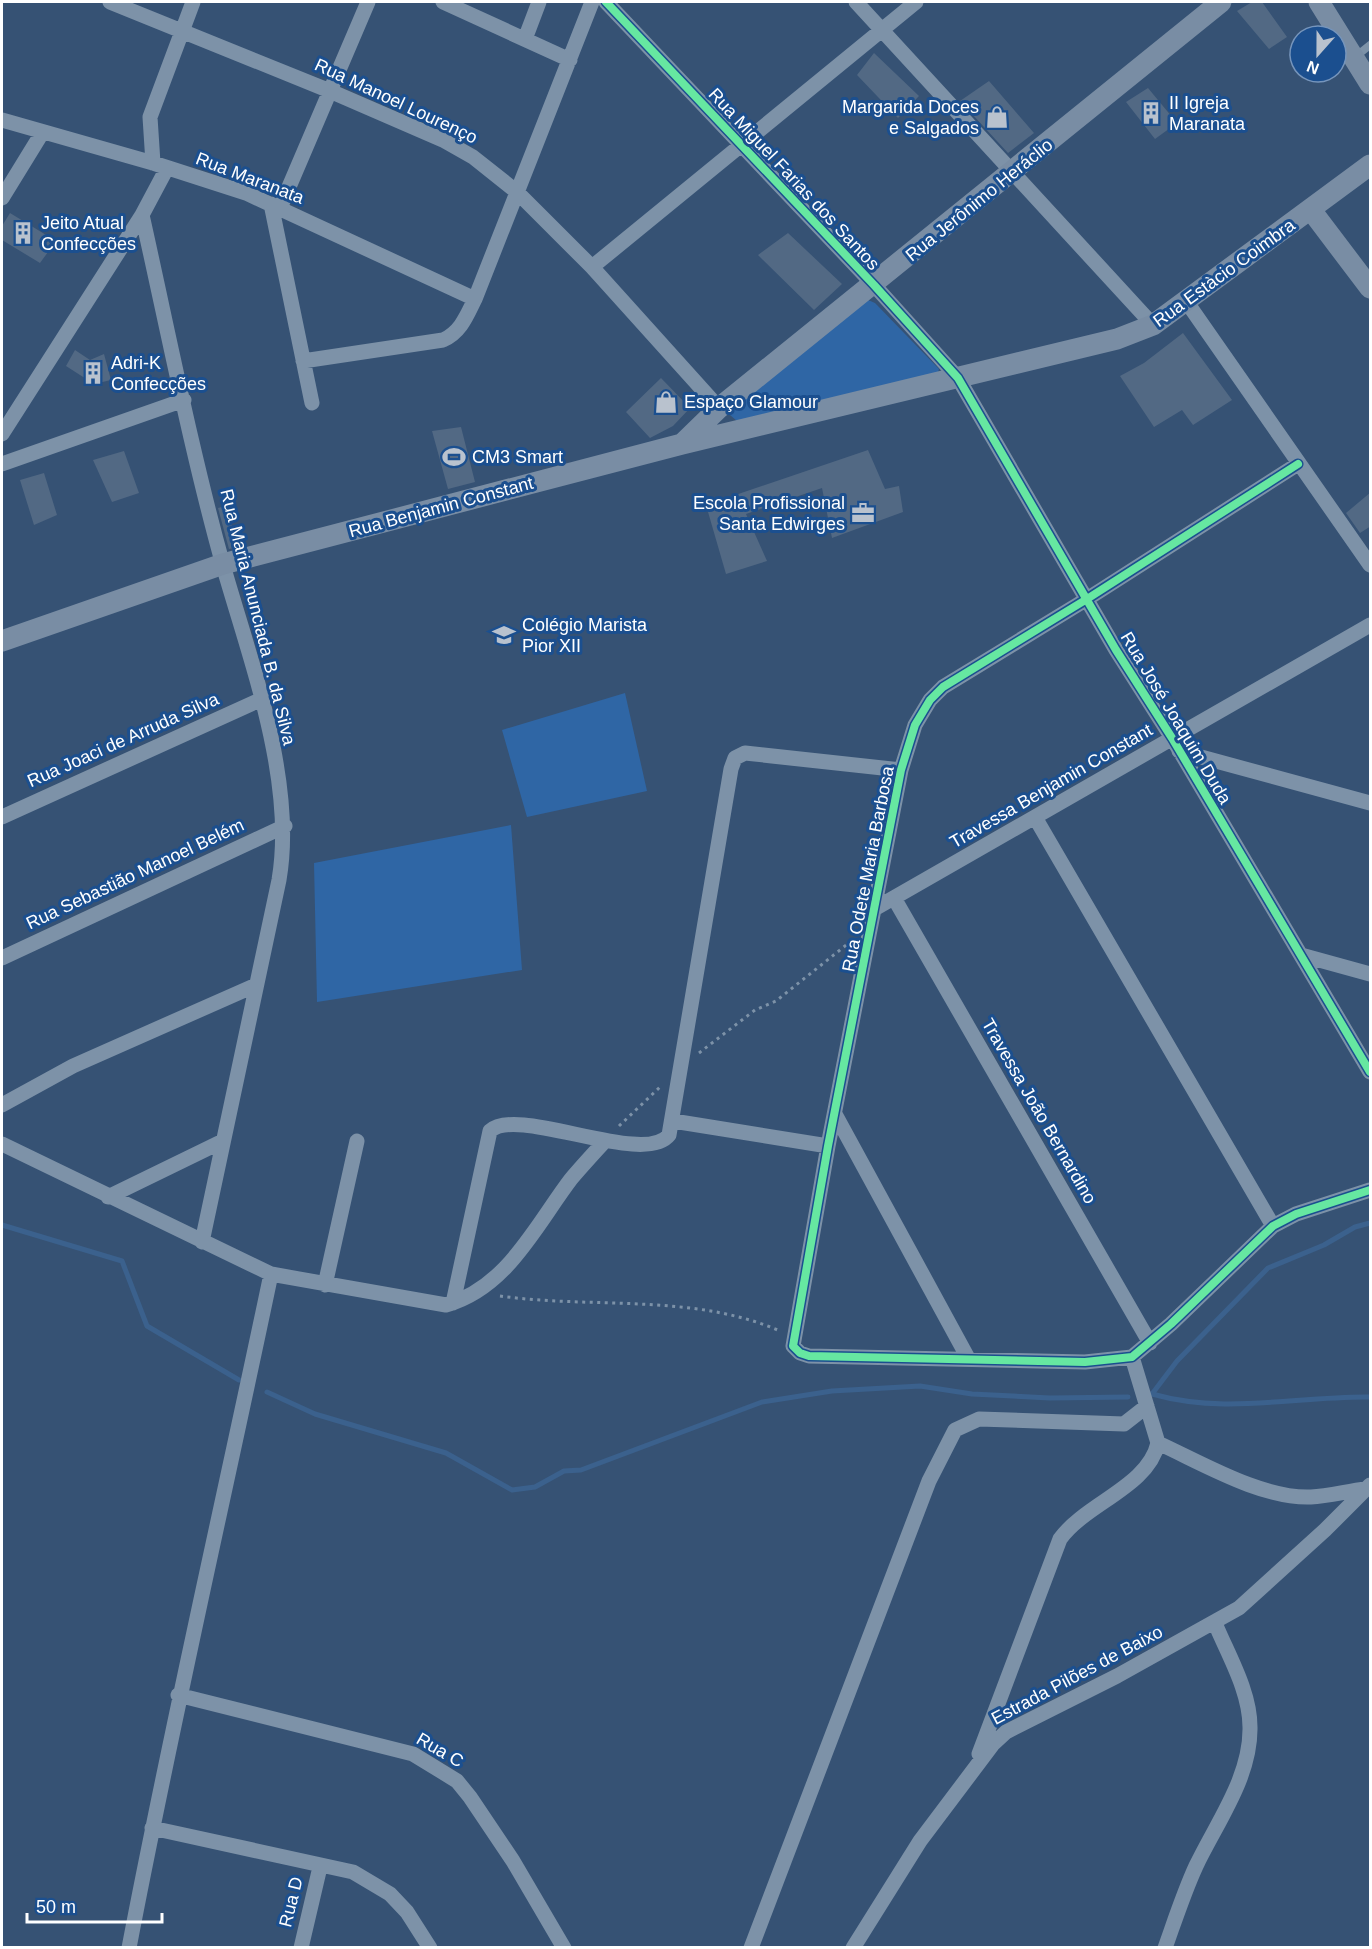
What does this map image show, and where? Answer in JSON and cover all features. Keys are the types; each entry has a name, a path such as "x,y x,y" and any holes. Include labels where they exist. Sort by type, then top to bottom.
{"main road":[{"name":"Rua Jerônimo Heráclio","path":"682,444 719,408 874,285 1221,2"},
{"path":"1320,2 1353,59 1371,84"},
{"name":"Rua Estàcio Coimbra","path":"958,378 1117,339 1153,325 1371,165"},
{"path":"1311,210 1371,288"},
{"name":"Rua Benjamin Constant","path":"2,641 223,564 682,444 958,378"}],"street":[{"name":"Rua Manoel Lourenço","path":"110,2 330,91 443,140 473,157 517,192 592,267 719,408"},
{"path":"2,434 142,215 160,165 150,117 193,2"},
{"path":"312,403 276,206 330,91 368,2"},
{"path":"443,2 570,60"},
{"path":"525,39 539,2"},
{"path":"303,361 443,340 453,336 459,329 475,298 592,2"},
{"name":"Rua Miguel Farias dos Santos","path":"606,2 874,285 958,378"},
{"path":"856,2 1153,325"},
{"path":"592,267 880,29 916,2"},
{"name":"Rua Maranata","path":"2,120 216,182 276,206 475,298"},
{"path":"2,198 42,133"},
{"name":"Rua Maria Anunciada B. da Silva","path":"142,215 223,564 262,699 285,826 283,860 202,1242"},
{"path":"1186,302 1371,565"},
{"name":"Rua José Joaquim Duda","path":"958,378 1116,650 1176,744 1371,1072"},
{"path":"2,464 184,400"},
{"name":"Rua Odete Maria Barbosa","path":"793,1336 901,770 922,711 943,687 1087,599 1298,464"},
{"name":"Travessa Benjamin Constant","path":"876,909 1176,744 1371,625"},
{"name":"Rua Joaci de Arruda Silva","path":"2,817 262,699"},
{"path":"1176,744 1371,803"},
{"path":"453,1303 490,1131 498,1126 513,1125 605,1141 661,1143 669,1135 730,769 735,758 745,753 901,770"},
{"path":"1036,819 1273,1226"},
{"name":"Rua Sebastião Manoel Belém","path":"2,958 285,826"},
{"name":"Travessa João Bernardino","path":"894,898 1150,1343"},
{"path":"1301,955 1371,974"},
{"path":"2,1105 73,1066 256,985"},
{"path":"835,1114 968,1358"},
{"path":"673,1121 828,1146"},
{"path":"108,1197 223,1141"},
{"path":"326,1285 357,1141"},
{"path":"2,1143 108,1197 271,1274 435,1305 453,1303 473,1292 522,1250 571,1180 605,1141"},
{"path":"793,1336 796,1350 809,1356 1085,1362 1132,1356 1150,1343 1273,1226 1296,1214 1371,1190"},
{"path":"129,1947 178,1695 216,1538 271,1274"},
{"path":"975,1765 1060,1539 1077,1520 1151,1464 1158,1443 1132,1356"},
{"path":"751,1947 929,1481 955,1430 979,1419 1124,1424 1147,1406"},
{"path":"1158,1443 1257,1487 1277,1492 1311,1497 1368,1487"},
{"name":"Estrada Pilões de Baixo","path":"853,1947 878,1905 975,1765 1006,1732 1215,1623 1259,1591 1368,1487"},
{"path":"1165,1947 1196,1867 1243,1770 1249,1744 1250,1725 1246,1698 1215,1623"},
{"name":"Rua C","path":"178,1695 374,1743 413,1754 440,1768 458,1781 470,1797 513,1861 564,1947"},
{"path":"152,1828 320,1867 353,1872 371,1880 390,1894 407,1912 430,1947"},
{"name":"Rua D","path":"301,1947 320,1867"}],"lane":[{"path":"1353,59 1371,45"}],"path":[{"path":"605,1141 682,1066 755,1010 776,1001 873,924"},
{"path":"473,1292 534,1301 615,1302 732,1314 793,1336"}],"shaded area":[{"path":"868,300 875,303 939,369 937,376 737,421 730,415 732,409"},
{"path":"625,693 647,791 527,817 502,730"},
{"path":"511,825 522,970 317,1002 314,863"}],"building":[{"path":"1252,2 1262,2 1287,37 1269,49 1237,11"},
{"path":"874,53 919,96 898,118 857,75"},
{"name":"Margarida Doces e Salgados","path":"989,81 1034,133 1008,153 960,101"},
{"name":"II Igreja Maranata","path":"1148,88 1177,123 1155,139 1126,102"},
{"name":"Jeito Atual Confecções","path":"10,213 56,241 40,263 2,240 2,226"},
{"path":"788,233 842,284 814,310 758,255"},
{"path":"1183,333 1232,400 1193,425 1182,410 1154,427 1120,376 1144,363"},
{"name":"Adri-K Confecções","path":"75,350 90,360 104,354 111,380 94,384 66,366"},
{"path":"661,378 690,408 673,426 650,438 626,412"},
{"name":"CM3 Smart","path":"461,427 475,482 448,489 432,431"},
{"name":"Escola Profissional Santa Edwirges","path":"868,450 885,489 899,486 903,512 832,538 822,488 746,514 767,561 726,574 706,505"},
{"path":"124,451 139,493 112,502 93,460"},
{"path":"44,473 57,515 34,525 20,480"},
{"path":"1371,492 1371,526 1360,533 1346,513"},
{"path":"226,506 238,547 229,549 218,508"}],"waterway":[{"path":"1147,1394 1152,1394 1177,1361 1268,1268 1324,1245 1355,1227 1370,1223"},
{"path":"2,1225 122,1261 147,1326 239,1380"},
{"path":"267,1392 315,1414 446,1453 512,1490 535,1487 564,1471 581,1470 762,1402 832,1391 920,1386 972,1394 1050,1398 1128,1397"},
{"path":"1152,1394 1180,1400 1234,1404 1370,1397"}],"cycle path":[{"path":"606,2 874,285 958,378 1116,650 1172,738 1370,1072"},
{"path":"1298,464 1087,599 943,687 930,700 915,725 901,770 828,1146 793,1346 800,1353 809,1356 1085,1362 1132,1357 1171,1324 1273,1226 1296,1214 1370,1190"}],"place":[{"name":"II Igreja Maranata","path":"1151,113"},
{"name":"Margarida Doces e Salgados","path":"997,117"},
{"name":"Jeito Atual Confecções","path":"23,233"},
{"name":"Adri-K Confecções","path":"93,373"},
{"name":"Espaço Glamour","path":"666,402"},
{"name":"CM3 Smart","path":"454,457"},
{"name":"Escola Profissional Santa Edwirges","path":"863,513"},
{"name":"Colégio Marista Pior XII","path":"504,635"}]}
